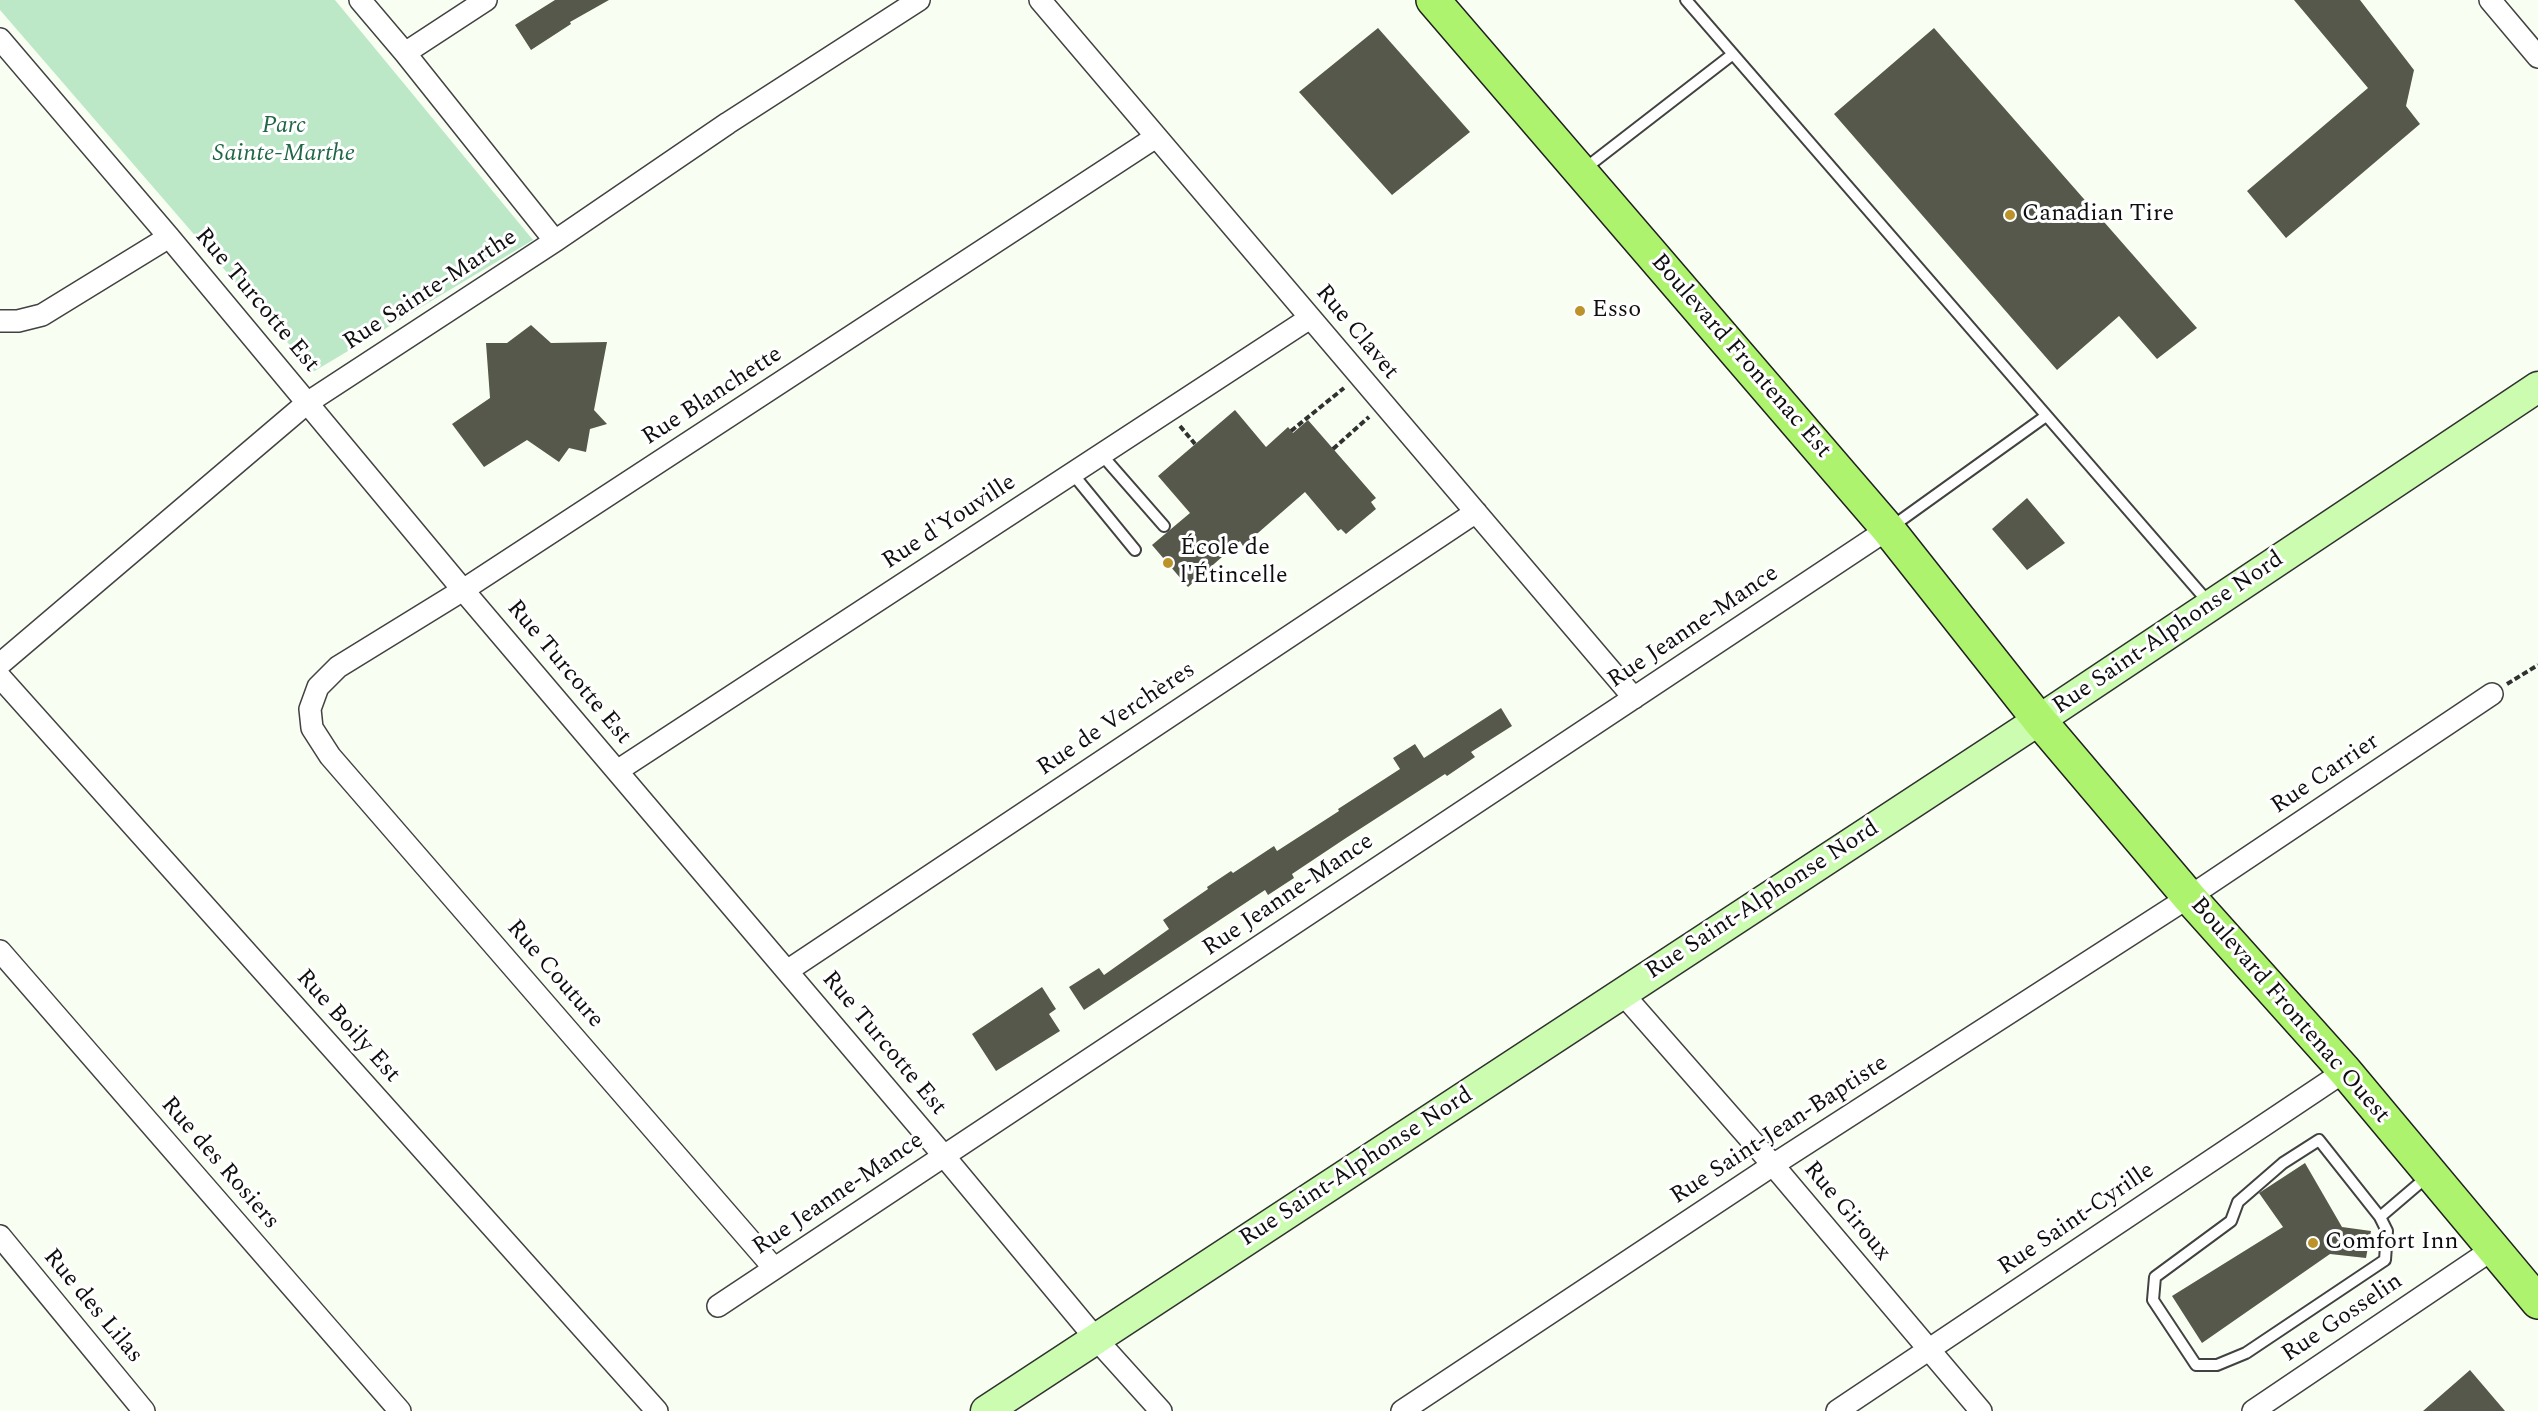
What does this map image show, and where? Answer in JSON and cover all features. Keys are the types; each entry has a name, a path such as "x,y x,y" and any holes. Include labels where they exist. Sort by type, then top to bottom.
{"main road":[{"name":"Boulevard Frontenac Est","path":"1433,0 1888,530 2039,720"},
{"name":"Rue Saint-Alphonse Nord","path":"986,1411 2039,720 2538,387"},
{"name":"Boulevard Frontenac Ouest","path":"2039,720 2189,897 2345,1071 2538,1302"}],"street":[{"path":"360,0 405,52 555,241"},
{"path":"405,52 486,0"},
{"name":"Rue Sainte-Marthe","path":"0,664 307,403 555,241 728,123 919,0"},
{"name":"Rue Clavet","path":"1040,0 1634,698"},
{"path":"2490,0 2538,57"},
{"name":"Rue Turcotte Est","path":"0,39 1097,1340 1161,1411"},
{"name":"Rue Blanchette","path":"310,709 318,687 338,668 463,590 1156,138"},
{"path":"0,321 18,321 42,315 169,237"},
{"name":"Rue d'Youville","path":"617,771 1310,318"},
{"name":"Rue de Verchères","path":"787,970 1476,512"},
{"name":"Rue Jeanne-Mance","path":"718,1306 1888,530"},
{"name":"Rue Boily Est","path":"0,677 657,1411"},
{"name":"Rue Carrier","path":"2189,897 2492,694"},
{"name":"Rue Couture","path":"310,709 312,728 330,756 774,1268"},
{"name":"Rue Saint-Jean-Baptiste","path":"1402,1411 1773,1165 2189,897"},
{"name":"Rue des Rosiers","path":"4,964 400,1411"},
{"name":"Rue Giroux","path":"1622,993 1773,1165 1982,1411"},
{"name":"Rue Saint-Cyrille","path":"1837,1411 2345,1071"},
{"name":"Rue des Lilas","path":"0,1236 144,1411"},
{"name":"Rue Gosselin","path":"2253,1411 2493,1249"}],"lane":[{"path":"1686,0 2211,606"},
{"path":"1581,172 1732,54"},
{"path":"1888,530 2046,416"},
{"path":"1101,454 1164,526"},
{"path":"1072,473 1135,550"},
{"path":"2319,1140 2380,1217 2387,1232 2385,1260 2246,1353 2217,1365 2196,1365 2152,1300 2155,1277 2231,1221 2238,1202 2283,1162 2319,1140"},
{"path":"2380,1217 2430,1174"}],"path":[{"path":"1291,431 1359,375"},
{"path":"1334,448 1383,404"},
{"path":"2492,694 2538,665"}],"green space":[{"name":"Parc Sainte-Marthe","path":"0,0 335,0 533,240 313,372 0,10"}],"building":[{"path":"555,0 609,0 570,22 571,24 531,50 515,25"},
{"path":"2294,0 2360,0 2414,70 2406,106 2420,124 2286,238 2247,191 2368,88"},
{"path":"1378,28 1470,132 1392,195 1299,92"},
{"name":"Canadian Tire","path":"1934,28 2197,328 2157,359 2119,316 2057,370 1834,114"},
{"path":"531,325 551,343 607,342 594,410 607,424 590,429 586,452 569,448 559,462 527,440 484,467 452,424 490,398 486,343 507,343"},
{"path":"1235,410 1266,447 1288,427 1293,433 1308,420 1376,498 1371,502 1376,509 1346,534 1341,529 1338,531 1305,492 1243,546 1240,541 1188,587 1152,545 1190,513 1158,476"},
{"path":"2027,498 2065,543 2027,570 1992,529"},
{"path":"1501,708 1512,726 1471,752 1475,757 1447,776 1445,774 1292,874 1294,878 1268,895 1265,890 1084,1010 1069,987 1099,968 1104,975 1169,929 1163,920 1208,889 1207,887 1274,846 1277,851 1339,811 1338,809 1400,769 1393,758 1415,744 1424,758"},
{"path":"1042,987 1056,1009 1049,1014 1060,1031 996,1071 972,1034"},
{"name":"Comfort Inn","path":"2305,1163 2342,1227 2371,1231 2366,1258 2330,1254 2202,1343 2172,1296 2283,1227 2259,1193"},
{"path":"2470,1370 2505,1411 2423,1411"}],"place":[{"name":"Canadian Tire","path":"2010,215"},
{"name":"Esso","path":"1580,311"},
{"name":"École de l'Étincelle","path":"1168,563"},
{"name":"Comfort Inn","path":"2313,1243"}]}
